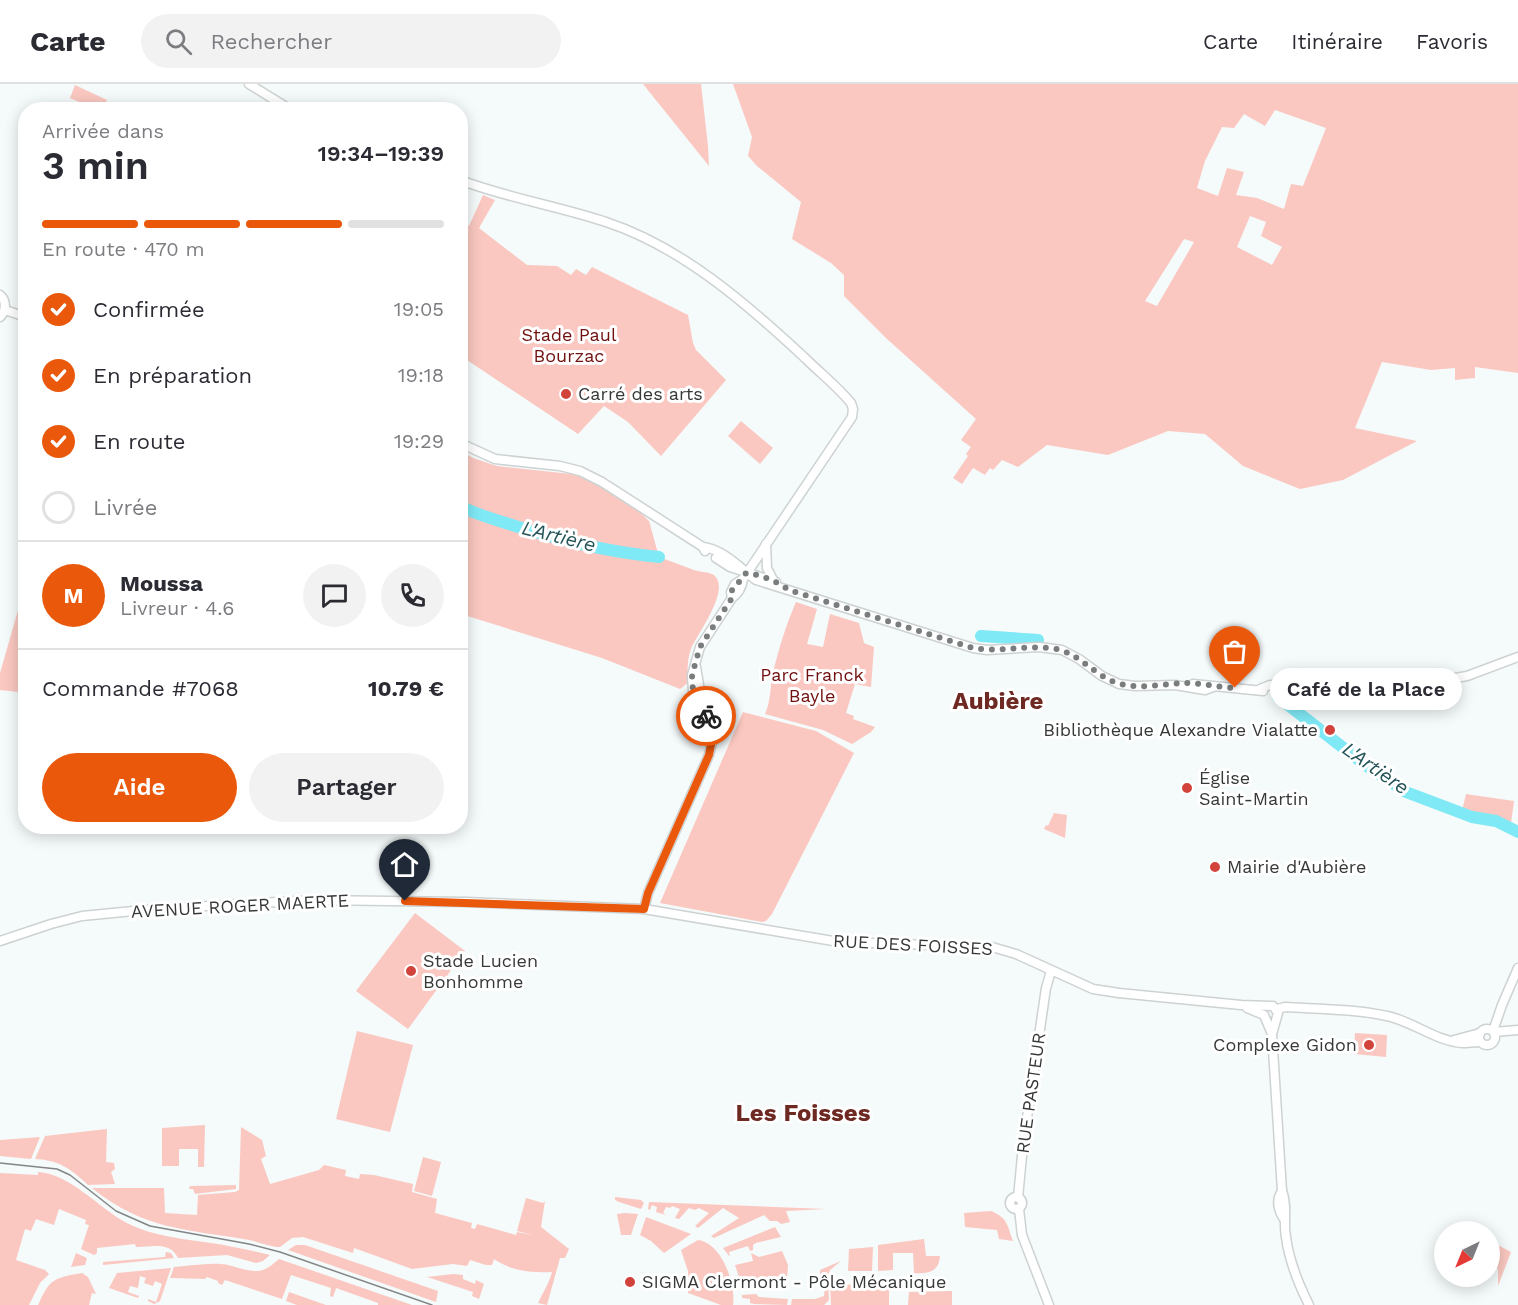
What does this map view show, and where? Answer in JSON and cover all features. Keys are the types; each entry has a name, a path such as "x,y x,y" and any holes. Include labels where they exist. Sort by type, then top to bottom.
{"main road":[{"path":"249,84 278,102"},
{"path":"468,182 606,222 643,237 668,251 705,274 762,318 853,405 852,417 731,592 732,598 700,647 696,667 699,699 712,730 711,745 648,893 644,909"},
{"path":"0,295 5,304 2,314 18,316"},
{"path":"468,447 495,459 560,466 580,471 602,482 703,547 707,552 732,565 742,579"},
{"path":"766,544 767,568 773,580"},
{"path":"732,565 755,560"},
{"path":"732,565 742,579"},
{"path":"742,579 758,575 773,580 789,590"},
{"path":"742,579 756,580 977,649 1026,647 1062,650 1079,658 1119,684 1135,686 1175,685 1205,690 1213,687 1260,689 1266,692 1276,685 1301,678 1416,682 1467,676 1518,657"},
{"name":"AVENUE ROGER MAERTE","path":"0,941 82,916 303,900 466,902 644,909 771,930"},
{"name":"RUE DES FOISSES","path":"771,930 838,942 992,947 1016,954 1093,989 1113,993 1241,1005 1272,1014 1300,1008 1364,1012 1383,1020 1409,1025 1444,1039 1454,1040 1488,1034"},
{"path":"1488,1034 1518,968"},
{"name":"RUE PASTEUR","path":"1049,1305 1022,1235 1019,1209 1014,1209 1011,1205 1013,1199 1018,1198 1023,1145 1046,987 1051,971"},
{"path":"1046,987 1066,978"},
{"path":"1488,1034 1502,1005"},
{"path":"1272,1014 1282,1191 1286,1211 1284,1219 1290,1258 1309,1305"},
{"path":"1498,1017 1516,1030"},
{"path":"1488,1034 1516,1030"}],"green space":[{"path":"643,84 701,84 709,166"},
{"path":"733,84 1518,84 1518,373 1475,367 1475,378 1455,380 1455,368 1431,370 1382,362 1355,428 1417,441 1343,480 1300,489 1243,466 1205,434 1168,431 1108,455 1047,445 1018,467 1002,460 993,470 990,468 985,475 973,468 962,484 953,478 968,456 966,454 971,447 961,440 976,419 886,338 844,296 844,275 831,263 792,239 801,202 748,156 752,137","holes":["1275,110 1326,128 1303,186 1291,184 1284,209 1257,198 1236,195 1244,172 1227,168 1218,196 1197,188 1205,161 1222,127 1234,128 1244,114 1265,126","1250,216 1266,222 1261,236 1282,247 1272,265 1237,247","1184,239 1194,242 1157,306 1145,301"]},
{"path":"75,85 107,100 106,102 79,102 70,98"},
{"name":"Stade Paul Bourzac","path":"483,195 495,200 479,228 527,265 557,266 571,275 576,269 586,275 592,267 688,315 696,350 726,380 661,456 628,422 604,406 578,434 468,361 469,226"},
{"path":"741,421 773,448 760,464 728,436"},
{"path":"468,455 497,466 571,474 602,482 624,496 649,521 659,557 712,574 718,580 717,599 690,653 689,682 680,689 602,658 468,616"},
{"name":"Parc Franck Bayle","path":"796,602 817,609 807,644 823,647 830,614 859,623 864,643 874,647 871,687 855,684 846,713 854,716 853,719 875,727 852,744 823,730 765,714 773,673"},
{"path":"18,610 18,692 0,690 0,673"},
{"path":"743,712 816,731 854,753 772,914 762,922 660,903"},
{"path":"1412,790 1462,811 1466,794 1514,801 1511,823 1518,831 1507,823 1459,812 1412,793"},
{"path":"1054,813 1067,815 1065,838 1044,829 1046,825 1048,826"},
{"name":"Stade Lucien Bonhomme","path":"415,913 465,951 408,1029 356,991"},
{"path":"357,1031 413,1045 390,1132 336,1119"},
{"path":"1355,1033 1387,1035 1386,1057 1354,1054"},
{"path":"205,1125 204,1167 198,1167 198,1149 179,1149 179,1166 162,1166 162,1128"},
{"path":"241,1127 262,1140 266,1156 261,1159 270,1184 319,1170 324,1165 346,1170 345,1176 359,1179 360,1174 374,1175 413,1184 412,1192 437,1199 435,1213 472,1223 471,1228 475,1229 477,1224 516,1235 517,1232 533,1235 517,1231 526,1198 543,1203 545,1201 541,1227 569,1249 565,1258 560,1258 547,1305 538,1303 552,1272 522,1270 494,1259 492,1265 470,1260 467,1266 453,1264 412,1269 354,1248 353,1253 303,1237 292,1238 280,1247 272,1246 166,1226 130,1212 92,1188 164,1188 165,1213 197,1215 198,1195 239,1190"},
{"path":"107,1129 106,1162 114,1163 115,1169 111,1172 115,1184 88,1185 64,1166 51,1161 35,1159 45,1136"},
{"path":"40,1137 31,1159 0,1156 0,1140"},
{"path":"423,1157 441,1162 432,1196 414,1191"},
{"path":"38,1172 50,1174 72,1185 115,1216 145,1231 270,1255 256,1263 227,1255 178,1258 175,1253 165,1247 136,1247 135,1244 97,1248 97,1253 94,1255 81,1249 89,1225 85,1224 86,1220 59,1209 54,1225 36,1219 31,1231 25,1229 16,1260 45,1270 49,1274 40,1283 29,1305 0,1305 0,1173 38,1175"},
{"path":"236,1185 236,1189 195,1194 193,1189 189,1189 190,1186"},
{"path":"615,1197 641,1200 644,1203 641,1209 619,1202 615,1200"},
{"path":"649,1202 826,1209 786,1211 790,1222 781,1224 777,1221 770,1221 764,1215 714,1238 711,1236 739,1218 723,1208 698,1228 695,1226 709,1213 699,1208 695,1210 689,1208 679,1219 675,1218 680,1209 672,1206 666,1207 663,1213 666,1215 656,1212 657,1207 652,1205 650,1210 648,1209"},
{"path":"991,1211 1004,1219 1013,1241 999,1239 997,1230 965,1227 964,1213"},
{"path":"617,1214 638,1214 631,1235 621,1235"},
{"path":"646,1217 691,1234 664,1253 640,1235"},
{"path":"775,1227 781,1237 756,1243 753,1245 753,1250 750,1251 748,1246 729,1252 730,1257 723,1248"},
{"path":"924,1239 926,1256 940,1256 935,1269 924,1273 914,1273 913,1253 893,1253 893,1270 878,1271 878,1245"},
{"path":"698,1240 714,1248 726,1266 732,1286 733,1305 721,1305 688,1293 688,1271 681,1250"},
{"path":"296,1245 305,1245 438,1291 436,1302 288,1250"},
{"path":"1500,1246 1511,1252 1500,1281"},
{"path":"873,1247 872,1271 848,1271 849,1249"},
{"path":"782,1251 788,1265 787,1281 740,1280 735,1265 753,1261 751,1253 759,1257"},
{"path":"166,1252 171,1253 174,1258 103,1265 103,1262 165,1257"},
{"path":"76,1253 87,1258 85,1265 71,1267"},
{"path":"279,1259 412,1305 378,1305 378,1303 336,1288 333,1297 330,1296 331,1288 291,1275 282,1299 225,1280 222,1285 207,1277 205,1279 170,1278 174,1267 221,1264 258,1271 267,1268"},
{"path":"841,1261 830,1270 829,1300 824,1305 791,1305 792,1299 815,1299 824,1296 825,1286 820,1279 820,1270"},
{"path":"171,1268 160,1301 154,1304 148,1299 156,1302 162,1284 155,1281 153,1286 144,1283 146,1278 140,1276 138,1288 130,1286 128,1292 139,1296 138,1298 109,1288 117,1273"},
{"path":"82,1273 88,1277 96,1294 92,1293 89,1305 38,1305 46,1290 58,1278"},
{"path":"463,1275 463,1279 475,1284 476,1280 484,1284 479,1299 472,1296 473,1292 427,1277"},
{"path":"830,1284 897,1286 897,1289 889,1289 889,1305 831,1305"},
{"path":"952,1291 952,1305 908,1305 909,1292"},
{"path":"289,1292 326,1305 297,1305 286,1301"},
{"path":"756,1294 759,1297 788,1299 787,1305 754,1304 750,1303 750,1299 742,1298 742,1295"}],"waterway":[{"name":"L'Artière","path":"468,509 527,530 565,540 602,549 659,557"},
{"name":"L'Artière","path":"981,636 1038,640"},
{"name":"L'Artière","path":"1278,697 1364,764 1406,792 1472,817 1496,821 1518,832"}],"tram line":[{"path":"0,1163 57,1169 70,1175 116,1211 150,1226 280,1252 432,1305"}],"way so far":[{"path":"706,716 699,699 693,692 692,675 700,647 732,598 731,592 735,584 743,579 746,573 773,580 789,590 973,648 987,650 1039,647 1062,650 1079,658 1119,684 1135,686 1183,683 1235,688"}],"place":[{"name":"Carré des arts","path":"566,394"},
{"name":"Café de la Place","path":"1235,688"},
{"name":"Bibliothèque Alexandre Vialatte","path":"1330,730"},
{"name":"Église Saint-Martin","path":"1187,788"},
{"name":"Mairie d'Aubière","path":"1215,867"},
{"name":"Stade Lucien Bonhomme","path":"411,971"},
{"name":"Complexe Gidon","path":"1369,1045"},
{"name":"SIGMA Clermont - Pôle Mécanique","path":"630,1282"}],"district":[{"name":"Aubière","path":"998,701"},
{"name":"Les Foisses","path":"803,1113"}],"route":[{"path":"405,901 644,909 648,893 709,755 711,745 706,727 709,723 706,716"}]}
